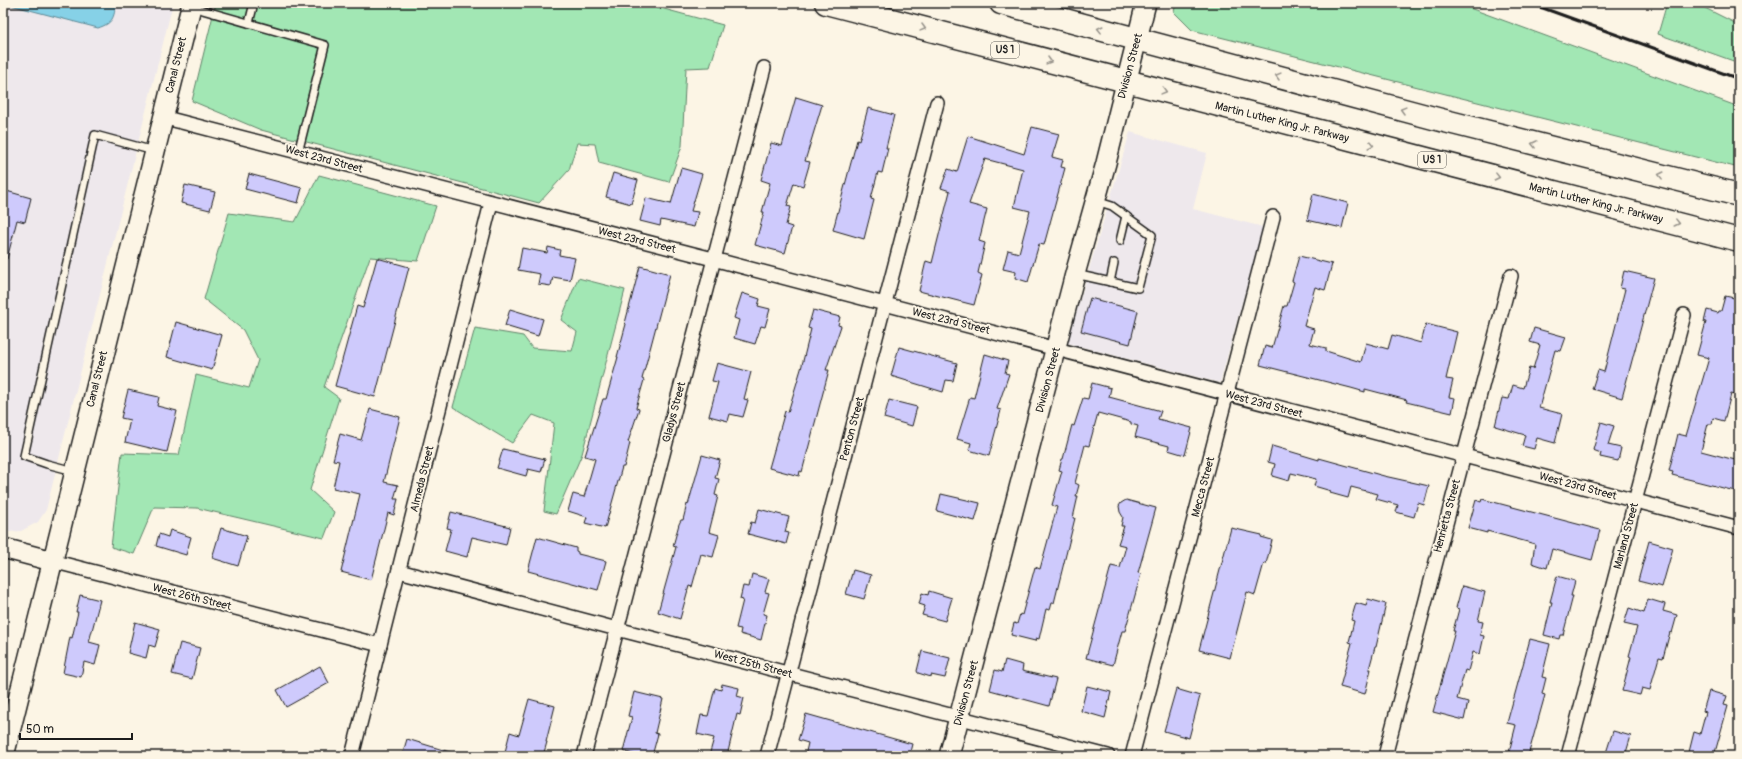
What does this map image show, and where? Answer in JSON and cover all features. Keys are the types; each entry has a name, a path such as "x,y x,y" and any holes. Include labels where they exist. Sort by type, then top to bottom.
{"highway":[{"name":"Martin Luther King Jr. Parkway","path":"826,3 1739,240"},
{"path":"1001,3 1441,120 1739,196"}],"street":[{"name":"Division Street","path":"949,756 1075,274 1096,200 1146,3"},
{"name":"Canal Street","path":"4,756 191,5"},
{"name":"Gladys Street","path":"584,756 764,68"},
{"name":"Penton Street","path":"767,756 937,103"},
{"name":"West 23rd Street","path":"162,117 713,259 1739,528"},
{"name":"Almeda Street","path":"352,756 491,203"},
{"name":"Mecca Street","path":"1132,756 1273,217"},
{"name":"Henrietta Street","path":"1385,756 1511,276"},
{"name":"Marland Street","path":"1568,756 1684,316"},
{"name":"West 26th Street","path":"3,548 380,645"},
{"name":"West 25th Street","path":"399,571 1108,756"}],"lane":[{"path":"249,23 254,3"},
{"path":"191,5 325,45 298,153"},
{"path":"75,471 24,456 95,134 154,150"},
{"path":"1075,274 1138,288 1152,235 1112,206 1096,200"},
{"path":"1120,241 1126,216"},
{"path":"1110,282 1114,263"}],"shaded area":[{"path":"3,3 173,3 46,510 38,522 21,531 8,532 3,530"},
{"path":"1130,132 1207,153 1193,209 1263,227 1220,383 1067,343"}],"green space":[{"path":"216,3 642,3 723,25 710,67 686,68 682,146 669,182 599,163 595,144 577,143 569,170 539,203 261,130 192,101"},
{"path":"1176,3 1456,3 1739,107 1739,168 1192,30 1174,12"},
{"path":"1667,3 1695,3 1739,25 1739,63 1658,34"},
{"path":"319,175 436,206 418,261 370,257 324,387 339,398 310,490 334,512 324,538 197,508 154,507 134,554 111,547 122,453 179,455 196,375 249,388 258,360 243,330 204,299 229,213 295,222"},
{"path":"578,278 625,290 582,454 556,514 544,511 554,423 533,415 512,443 453,407 475,328 523,336 532,348 572,351 577,332 561,320"}],"water":[{"path":"3,3 116,3 110,22 98,28"}],"building":[{"path":"796,97 822,105 805,161 810,162 803,186 794,183 787,206 791,207 786,225 792,227 785,253 755,245 770,183 761,180 771,143 782,146"},
{"path":"868,108 894,115 882,173 878,172 871,199 874,200 864,239 833,230 857,140 859,141"},
{"path":"1032,127 1059,134 1052,157 1063,160 1061,167 1065,168 1044,245 1039,244 1028,282 1015,278 1016,272 1003,269 1008,250 1019,253 1030,211 1014,207 1023,169 985,159 969,204 987,209 979,241 985,243 978,273 982,275 974,305 919,291 926,261 932,263 950,191 941,188 948,169 957,172 968,136 1024,154"},
{"path":"681,168 702,174 691,211 698,212 694,227 661,220 660,226 640,221 646,198 671,204"},
{"path":"613,173 638,180 631,204 606,197"},
{"path":"249,174 302,188 298,203 245,189"},
{"path":"185,185 215,192 210,210 181,203"},
{"path":"3,190 31,198 25,222 17,220 7,259 3,259"},
{"path":"1313,194 1348,203 1342,228 1307,220"},
{"path":"548,247 560,250 559,255 575,258 570,280 553,277 551,286 538,284 540,274 518,270 522,248 547,253"},
{"path":"1299,256 1332,264 1325,290 1315,287 1304,326 1314,329 1310,344 1326,348 1326,351 1361,362 1366,343 1388,349 1392,335 1421,343 1426,324 1457,332 1446,379 1453,380 1449,397 1455,398 1452,413 1406,402 1407,400 1365,389 1365,392 1260,365 1265,346 1272,348 1284,306 1287,306 1294,282 1292,281"},
{"path":"377,258 409,267 375,397 335,386 357,306 363,308"},
{"path":"640,266 670,274 642,379 644,380 636,408 639,409 628,442 630,443 624,467 622,467 605,528 585,523 587,517 568,511 573,494 584,497 595,459 585,456 603,399 606,399 618,357"},
{"path":"1624,271 1654,278 1622,398 1592,389 1598,370 1604,372 1625,289 1620,288"},
{"path":"742,293 760,299 758,306 770,309 765,327 761,326 755,344 734,338 739,320 734,318"},
{"path":"1725,296 1739,299 1739,396 1731,394 1724,421 1713,418 1712,424 1708,424 1701,451 1739,461 1739,492 1672,475 1673,472 1669,471 1678,434 1686,436 1709,358 1697,355 1706,322 1704,322 1707,310 1718,313 1721,311"},
{"path":"1090,298 1138,311 1130,344 1081,331"},
{"path":"510,309 543,319 538,336 505,326"},
{"path":"813,310 840,317 838,325 841,326 826,370 829,370 802,472 800,471 799,476 769,468 785,411 788,412 801,369 811,329 808,328"},
{"path":"176,322 222,335 212,370 167,357"},
{"path":"1534,328 1566,337 1561,351 1555,350 1539,408 1562,414 1555,443 1537,438 1534,449 1522,446 1525,435 1495,426 1502,398 1509,399 1513,385 1523,388 1529,368 1533,369 1540,345 1530,342"},
{"path":"899,347 957,363 953,381 946,380 943,392 891,376"},
{"path":"985,354 1008,361 1005,373 1009,374 997,409 1001,410 989,456 969,450 971,443 957,439 970,397 974,398"},
{"path":"717,363 751,372 744,399 748,400 743,417 730,414 728,421 709,416 718,382 712,381"},
{"path":"1092,383 1111,388 1109,397 1161,411 1158,419 1192,428 1185,455 1168,450 1169,446 1135,437 1138,426 1131,424 1131,422 1098,413 1089,446 1085,445 1075,483 1079,485 1073,518 1075,518 1054,603 1052,603 1050,610 1046,609 1039,639 1036,638 1035,641 1011,635 1014,623 1017,624 1020,614 1022,615 1035,567 1040,569 1057,507 1052,505 1062,471 1059,470 1062,459 1072,425 1074,426 1083,398 1088,399"},
{"path":"128,390 159,397 157,406 177,411 167,452 125,442 130,420 121,418"},
{"path":"889,400 917,407 912,426 884,418"},
{"path":"370,409 400,417 384,482 398,485 394,499 398,499 394,515 388,513 371,580 341,572 360,494 333,488 339,461 333,460 340,434 361,440"},
{"path":"1601,422 1614,426 1608,445 1621,448 1618,461 1600,457 1601,453 1593,450"},
{"path":"1272,446 1319,460 1319,458 1384,476 1429,486 1424,505 1418,503 1414,517 1396,512 1398,505 1376,499 1378,494 1351,487 1348,498 1330,493 1331,491 1314,486 1316,479 1291,473 1289,481 1272,476 1275,464 1268,462"},
{"path":"503,449 545,459 541,472 528,469 526,476 497,468"},
{"path":"702,455 720,460 715,478 719,479 715,495 718,496 709,532 719,535 713,557 701,554 692,587 689,586 680,619 658,612 676,547 673,546 679,524 681,520 683,520 687,504 688,505"},
{"path":"941,494 980,503 975,521 937,511"},
{"path":"1482,499 1600,530 1592,560 1552,549 1547,568 1532,563 1535,544 1487,531 1487,533 1468,528 1476,500 1481,502"},
{"path":"1126,500 1156,508 1138,573 1141,574 1125,631 1122,631 1113,665 1086,658 1111,566 1120,568 1126,546 1118,544 1124,526 1121,526 1123,517 1119,506"},
{"path":"759,509 789,517 785,532 789,533 786,544 748,534 751,522 755,523"},
{"path":"451,512 510,527 506,545 472,537 467,557 445,551 451,529 447,528"},
{"path":"221,528 247,536 238,566 212,558"},
{"path":"1231,528 1262,535 1261,537 1272,540 1266,564 1264,563 1255,595 1247,592 1230,658 1199,650"},
{"path":"170,530 191,537 186,555 156,546 159,534 168,537"},
{"path":"537,537 576,548 578,554 606,561 598,590 528,571"},
{"path":"1649,541 1673,548 1662,587 1638,581"},
{"path":"853,570 871,575 864,599 846,594"},
{"path":"752,574 769,579 765,592 769,593 763,614 767,615 761,640 740,634 741,629 736,628 743,600 740,599 743,586 749,587"},
{"path":"1557,576 1575,581 1571,596 1573,596 1563,635 1560,635 1559,639 1544,635 1552,602 1550,602"},
{"path":"1462,586 1485,592 1478,621 1483,622 1480,635 1484,636 1480,654 1473,652 1468,671 1465,670 1457,699 1468,702 1464,720 1433,712 1455,631 1453,631 1459,609 1456,608"},
{"path":"929,591 952,598 945,621 922,615 925,606 919,604 922,593 928,595"},
{"path":"80,595 100,600 89,642 100,645 95,665 84,662 81,677 63,673 70,637 72,638 78,612 76,612"},
{"path":"1368,599 1386,604 1376,647 1369,669 1371,669 1365,694 1340,687 1352,643 1349,642 1354,621 1351,620 1356,603 1366,606"},
{"path":"1648,599 1665,604 1663,611 1677,615 1672,633 1670,632 1663,658 1659,657 1650,690 1642,688 1640,695 1622,691 1637,627 1624,624 1629,608 1644,613"},
{"path":"135,622 160,629 155,647 149,645 146,658 128,653"},
{"path":"1530,639 1550,644 1542,677 1546,678 1542,694 1545,695 1528,756 1508,756 1516,725 1507,723"},
{"path":"180,643 200,648 192,679 172,674"},
{"path":"922,651 950,658 945,678 931,675 931,677 918,673 917,671"},
{"path":"1005,660 1023,665 1022,671 1056,679 1049,706 990,690 995,670 1002,672"},
{"path":"320,666 329,683 286,707 277,690"},
{"path":"722,684 739,688 737,696 744,698 740,715 737,714 727,756 709,756 714,738 697,734 701,715 708,716 715,688 721,690"},
{"path":"1087,686 1111,692 1105,718 1081,711"},
{"path":"1176,689 1200,696 1189,738 1164,731"},
{"path":"1709,691 1727,696 1724,705 1728,706 1714,756 1688,756 1694,732 1700,734 1706,712 1703,711"},
{"path":"634,692 663,699 655,733 658,734 652,756 640,756 623,751 632,717 628,716"},
{"path":"529,699 555,706 543,756 504,756 510,732 519,735"},
{"path":"806,714 912,744 909,756 805,756 808,743 798,740"},
{"path":"1613,731 1631,736 1625,756 1605,756"},
{"path":"407,739 453,753 452,756 402,756"}],"railway":[{"path":"1529,3 1739,79"}]}
